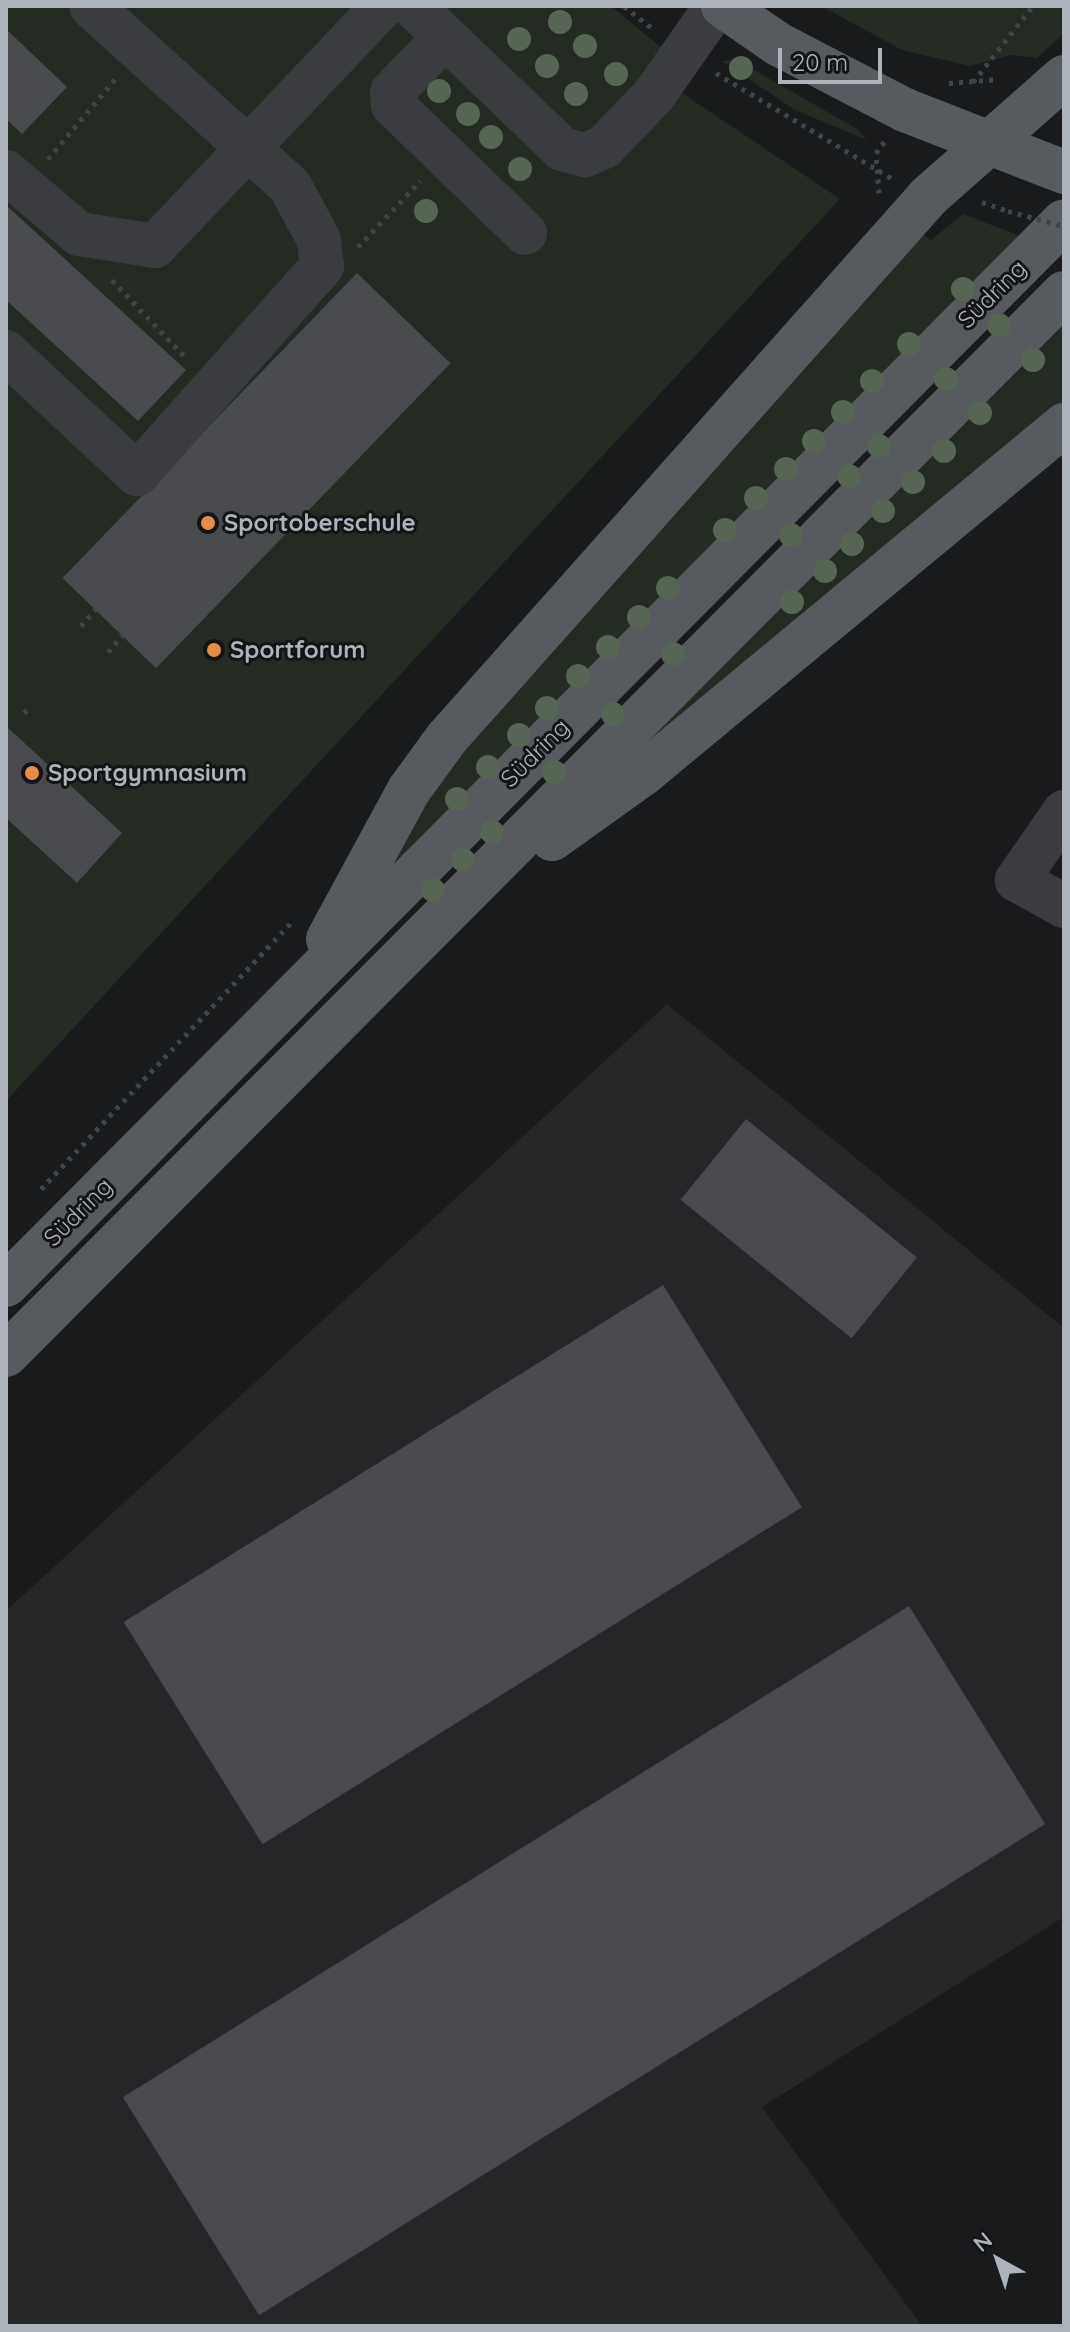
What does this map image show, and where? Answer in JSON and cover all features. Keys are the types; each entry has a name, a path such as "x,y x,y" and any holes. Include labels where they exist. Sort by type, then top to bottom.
{"main road":[{"path":"723,6 792,51 989,144 1057,170"},
{"path":"296,993 409,790 446,739 929,196 1064,77"},
{"name":"Südring","path":"6,1285 1064,224"},
{"name":"Südring","path":"6,1355 1064,293"},
{"path":"455,907 643,774 1064,425"}],"lane":[{"path":"6,352 137,474 322,266 319,240 290,186 91,6"},
{"path":"14,178 79,234 141,249 169,237 383,6"},
{"path":"413,6 562,149 585,155 604,147 685,54 716,6"},
{"path":"451,45 392,92 399,113 525,233"},
{"path":"1064,812 1017,880 1064,906"}],"path":[{"path":"624,6 685,54 876,171"},
{"path":"972,82 1033,6"},
{"path":"14,178 141,51"},
{"path":"1008,211 1064,224"},
{"path":"132,308 168,342"},
{"path":"81,626 96,609"},
{"path":"108,652 123,635"},
{"path":"24,713 31,706"}],"shaded area":[{"name":"Sportforum","path":"6,6 611,6 663,49 676,89 840,199 6,1101"},
{"path":"821,6 1064,6 1064,33 1037,58 1011,55 970,66 902,50"},
{"path":"737,60 857,129 867,140 795,110 722,61"},
{"path":"963,214 1020,236 395,868 386,866 413,808 922,233 931,240"},
{"path":"1064,323 1064,404 650,750 643,743"},
{"path":"667,1004 1064,1328 1064,1917 762,2107 922,2326 6,2326 6,1611"}],"building":[{"path":"6,29 67,87 22,134 6,119"},
{"path":"6,205 186,370 138,421 6,300"},
{"name":"Sportoberschule","path":"357,273 451,363 156,668 62,578"},
{"name":"Sportgymnasium","path":"6,726 122,833 77,883 6,818"},
{"path":"746,1119 917,1257 852,1338 681,1200"},
{"path":"663,1285 802,1507 262,1844 124,1622"},
{"path":"909,1606 1045,1824 259,2315 123,2097"}],"place":[{"name":"Sportoberschule","path":"208,523"},
{"name":"Sportforum","path":"214,650"},
{"name":"Sportgymnasium","path":"32,773"}]}
